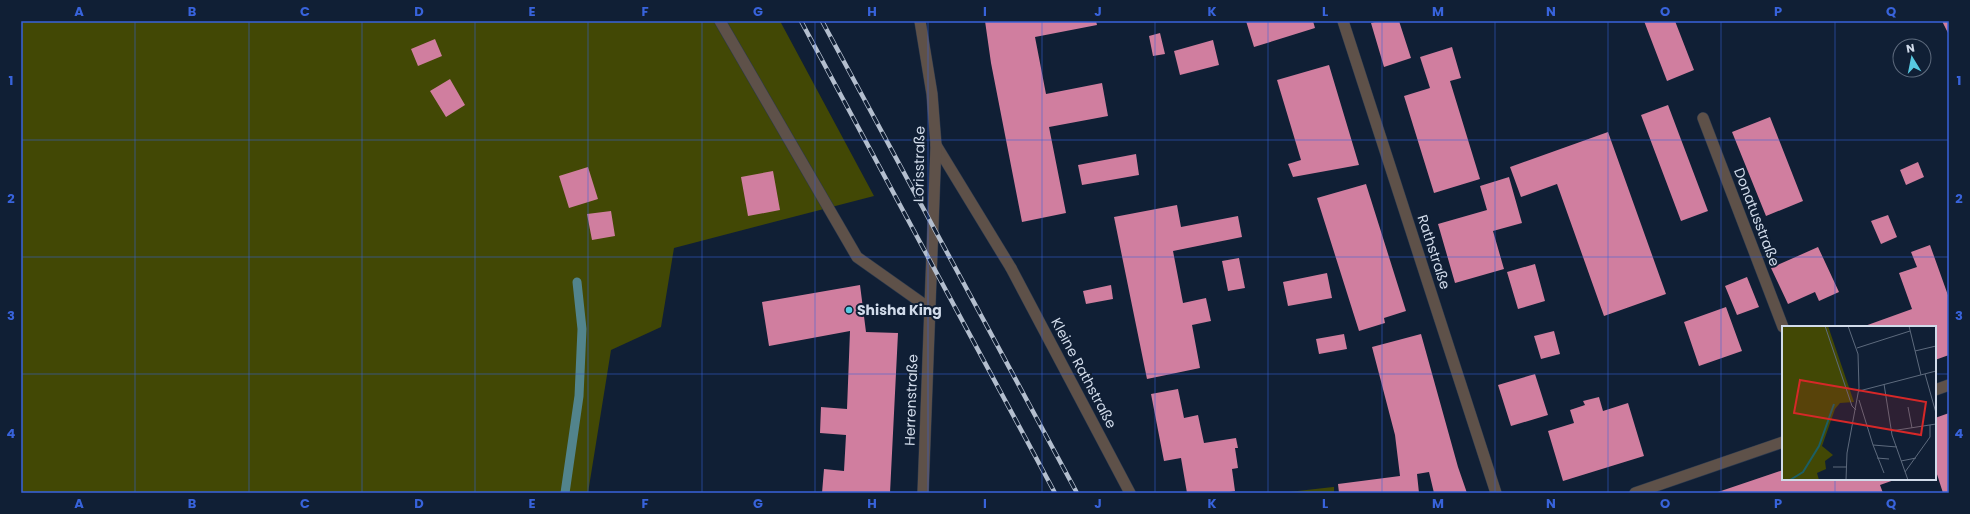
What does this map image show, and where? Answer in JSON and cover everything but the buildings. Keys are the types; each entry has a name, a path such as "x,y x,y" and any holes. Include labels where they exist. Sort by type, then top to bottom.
{"street":[{"path":"720,21 857,257 929,308"},
{"name":"Lorisstraße","path":"920,21 932,94 936,145 929,308"},
{"name":"Rathstraße","path":"1343,21 1496,493"},
{"name":"Donatusstraße","path":"1703,118 1783,326"},
{"name":"Kleine Rathstraße","path":"936,145 1011,268 1130,493"},
{"name":"Herrenstraße","path":"922,493 929,308"},
{"path":"1936,390 1949,385"},
{"path":"1635,493 1782,442"}],"green space":[{"path":"21,21 780,21 874,196 674,248 661,327 611,350 588,493 21,493"},
{"path":"1333,487 1334,493 1280,493"}],"waterway":[{"path":"565,493 579,396 582,329 577,282"}],"railway":[{"path":"801,21 1055,493"},
{"path":"822,21 1077,493"}],"place":[{"name":"Shisha King","path":"849,310"}]}
